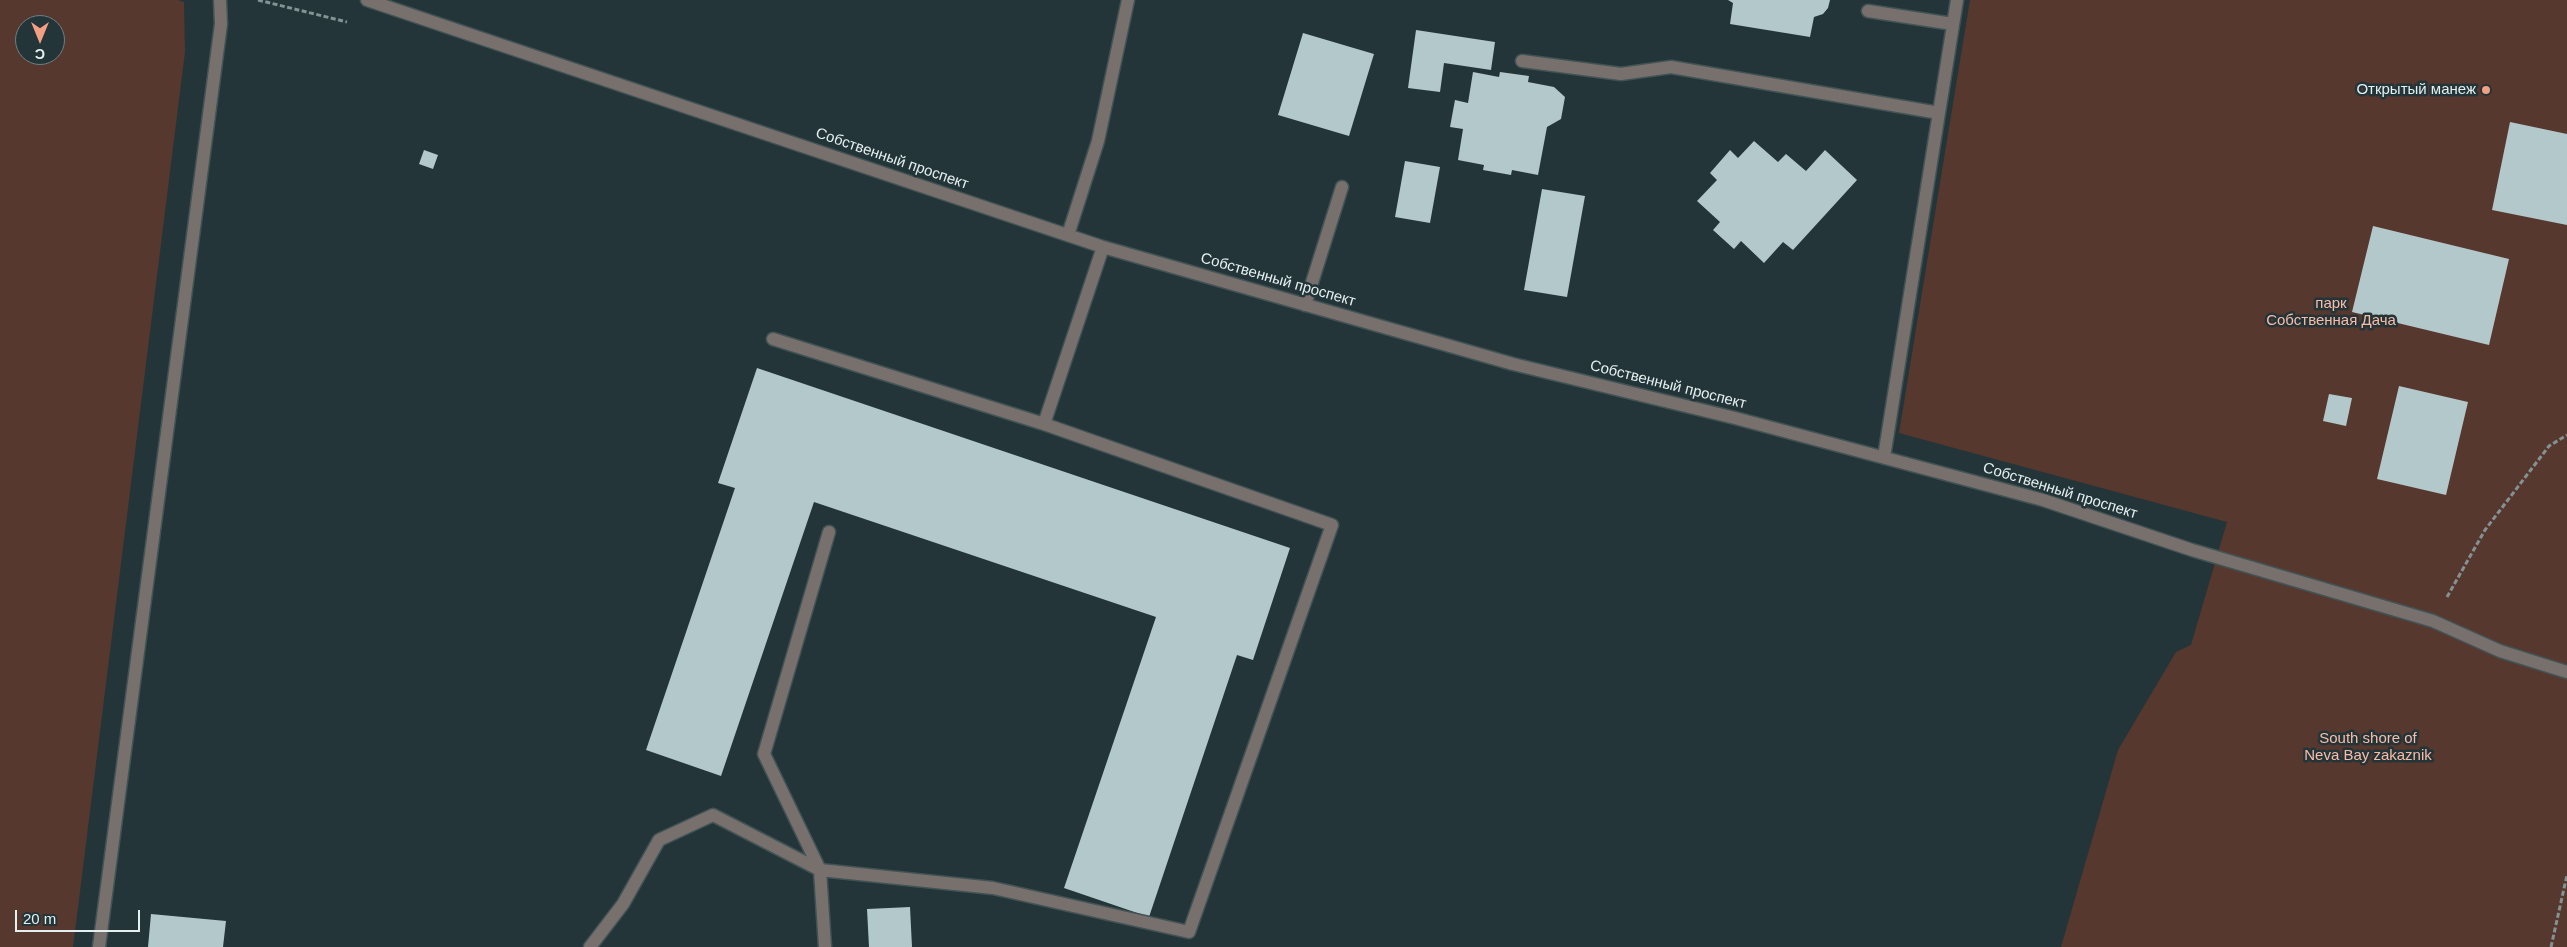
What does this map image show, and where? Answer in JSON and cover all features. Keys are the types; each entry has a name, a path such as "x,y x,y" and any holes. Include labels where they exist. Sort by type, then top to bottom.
{"street":[{"path":"99,947 218,44 220,0"},
{"name":"Собственный проспект","path":"367,0 1103,247 1514,364 1884,457 2043,500 2192,550 2433,622 2500,651 2567,672"},
{"path":"1068,235 1098,141 1128,0"},
{"path":"1884,457 1957,0"},
{"path":"1868,11 1953,24"},
{"path":"1522,61 1621,74 1671,67 1939,113"},
{"path":"1305,305 1342,187"},
{"path":"1044,424 1103,247"},
{"path":"590,947 623,904 659,840 713,815 820,870 993,888 1189,932 1332,525 1044,424 774,338"},
{"path":"825,947 820,870 764,754 830,532"}],"path":[{"path":"2433,622 2485,530 2549,446 2567,435"},
{"path":"2551,947 2567,875"}],"green space":[{"path":"0,0 178,0 184,2 185,52 73,947 0,947"},
{"name":"парк Собственная Дача","path":"1970,0 2567,0 2567,947 2061,947 2118,750 2176,652 2191,645 2227,522 1899,433"}],"building":[{"path":"1728,0 1830,0 1828,8 1823,14 1814,17 1810,37 1730,24 1733,3"},
{"path":"1416,30 1495,42 1491,70 1444,63 1440,92 1408,88"},
{"path":"1303,33 1374,54 1349,136 1278,115"},
{"path":"1473,72 1499,77 1500,72 1529,76 1528,82 1554,87 1565,97 1561,119 1547,127 1538,175 1512,170 1511,175 1483,170 1484,165 1458,160 1463,129 1450,127 1455,100 1468,103"},
{"path":"2510,122 2567,134 2567,225 2492,210"},
{"path":"1754,141 1778,162 1786,154 1806,171 1825,150 1857,180 1793,250 1783,242 1764,263 1741,241 1734,249 1713,230 1720,222 1697,201 1717,180 1710,173 1730,150 1738,158"},
{"path":"424,150 438,155 433,169 419,164"},
{"path":"1405,161 1440,167 1430,223 1395,217"},
{"path":"1542,189 1585,196 1567,297 1524,290"},
{"path":"2373,226 2509,259 2489,345 2352,312"},
{"path":"757,368 1290,548 1253,660 1237,655 1149,917 1064,888 1156,617 814,502 721,776 646,750 735,488 718,483"},
{"path":"2399,386 2468,402 2446,495 2377,479"},
{"path":"2329,394 2352,398 2346,426 2323,421"},
{"path":"910,907 912,947 869,947 867,909"},
{"path":"151,914 226,921 223,947 148,947"}],"place":[{"name":"Открытый манеж","path":"2486,90"}],"park label":[{"name":"South shore of Neva Bay zakaznik","path":"2368,748"}]}
